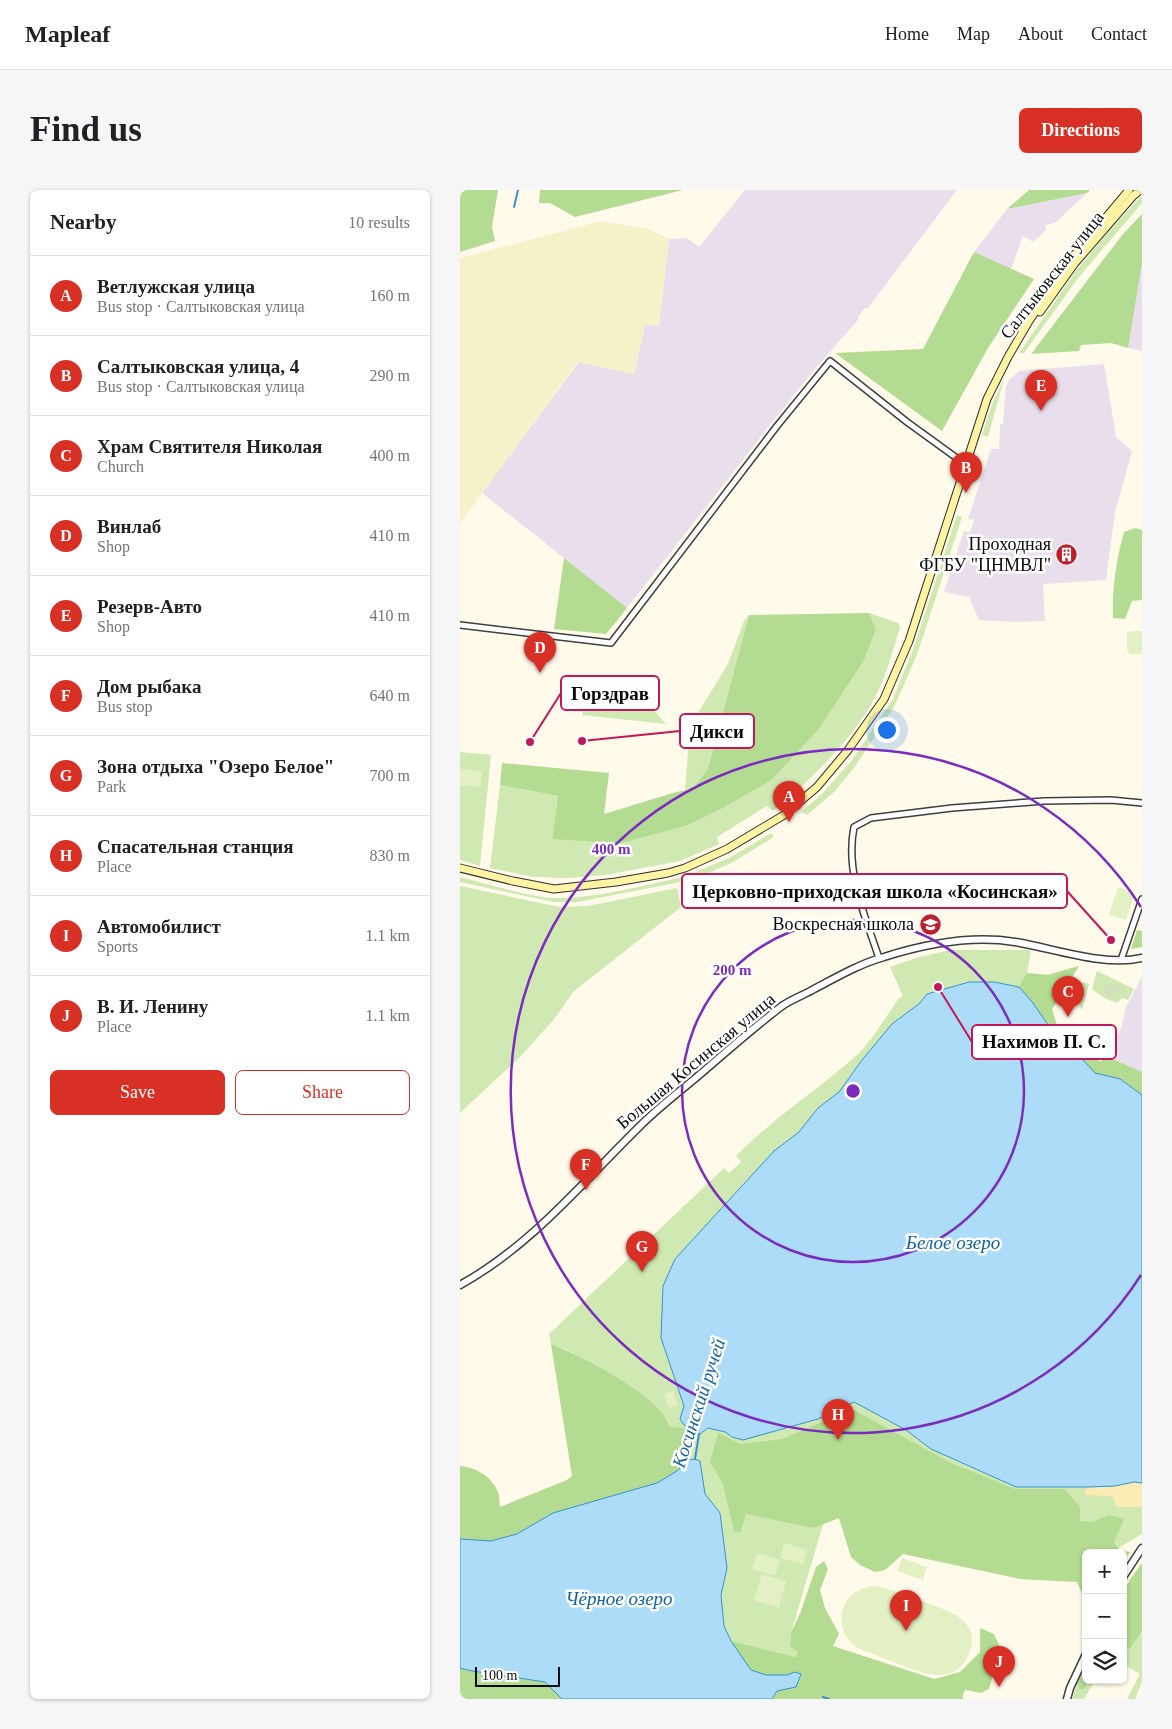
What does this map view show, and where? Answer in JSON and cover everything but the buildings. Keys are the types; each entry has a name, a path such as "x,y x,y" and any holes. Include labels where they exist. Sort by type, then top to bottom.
{"main road":[{"name":"Салтыковская улица","path":"460,868 554,889 634,880 685,868 727,849 792,809 817,787 848,750 884,699 909,641 987,399 1008,357 1029,320 1071,259 1129,190"},
{"name":"Салтыковская улица","path":"1008,357 1075,263 1140,190"}],"street":[{"path":"460,625 611,643 777,426 830,361 907,422 965,464"},
{"path":"879,958 857,893 851,840 854,827 871,818 952,808 1044,801 1111,800 1142,803"},
{"path":"1121,960 1142,899"},
{"name":"Большая Косинская улица","path":"460,1286 501,1259 550,1218 642,1124 734,1045 784,1005 852,969 879,958 918,946 990,940 1013,942 1098,958 1121,960 1142,958"},
{"path":"1127,1572 1142,1548"},
{"path":"1067,1699 1082,1662"}],"shaded area":[{"path":"745,190 957,190 868,308 865,308 858,317 858,320 814,370 627,608 482,493 579,362 634,374 645,325 659,325 669,239 687,238 699,247"},
{"path":"1087,193 1056,222 1045,226 1046,230 1033,242 1023,236 1011,269 974,252 1007,209"},
{"path":"601,221 648,229 669,239 659,326 645,325 634,374 578,362 460,524 460,258"},
{"path":"1142,263 1142,351 1128,348"},
{"path":"1104,364 1116,437 1132,451 1115,512 1106,580 1043,584 1045,621 979,620 969,597 944,592 964,531 970,532 974,520 968,519 991,449 999,449 1000,425 1003,424 1006,386 1010,379 1019,371"},
{"path":"1142,977 1142,1072 1105,1056 1121,1029 1126,1007"}],"green space":[{"path":"460,190 498,190 492,227 495,241 460,252"},
{"path":"540,190 683,190 575,217 550,203 539,203"},
{"path":"1029,190 1090,190 1087,193 1007,209"},
{"path":"1142,195 1142,203 1079,277 1024,353 1019,353 1076,271"},
{"path":"1142,214 1142,263 1128,348 1111,343 1081,345 1079,351 1031,354 1123,234"},
{"path":"974,252 1034,279 988,348 942,431 835,353 923,349"},
{"path":"1004,379 988,437 982,435 992,404"},
{"path":"957,515 962,517 917,655 894,707 854,768 834,792 807,815 801,812 822,794 852,760 893,699 914,647"},
{"path":"1135,528 1142,530 1142,600 1132,601 1125,619 1113,618 1114,585 1121,543 1124,532"},
{"path":"564,558 627,608 606,634 554,629"},
{"path":"869,613 898,623 900,628 882,683 862,719 835,753 773,811 767,806 717,837 719,844 680,861 605,875 569,878 534,877 490,868 500,785 558,796 552,839 725,807 772,780 818,730 876,629"},
{"path":"869,613 876,629 864,660 818,730 772,780 725,807 685,826 621,843 552,839 558,796 500,785 502,763 609,773 604,814 676,792 693,789 708,768 749,615"},
{"path":"749,615 708,768 693,789 685,790 690,726 728,664 744,621"},
{"path":"1131,631 1142,631 1142,654 1130,654 1127,650 1127,634"},
{"path":"584,700 650,706 666,724 582,715"},
{"path":"460,752 491,755 480,866 460,860"},
{"path":"460,769 482,771 480,787 460,785"},
{"path":"771,833 774,837 733,862 693,880 691,874 731,857"},
{"path":"460,877 519,892 554,898 602,894 684,877 686,881 577,902 554,902 460,882"},
{"path":"460,886 559,907 588,906 677,888 681,907 573,992 555,1018 521,1056 460,1113"},
{"path":"1118,887 1135,893 1126,920 1109,915"},
{"path":"1137,930 1142,931 1142,947 1131,949"},
{"path":"950,950 1031,950 1027,973 1048,975 1079,966 1052,1009 1059,1032 1101,1062 1105,1056 1142,1072 1142,1095 1120,1079 994,982 969,982 927,994 920,1003 892,1024 862,1060 839,1092 818,1108 799,1132 774,1151 675,1259 663,1286 661,1338 684,1406 708,1428 725,1432 732,1438 818,1419 854,1402 906,1430 931,1449 1016,1487 1142,1483 1142,1534 1117,1549 1082,1549 1082,1552 831,1497 791,1633 790,1645 797,1652 796,1657 731,1641 724,1626 721,1594 727,1568 720,1513 705,1494 700,1461 695,1459 688,1460 571,1352 551,1344 549,1334 724,1168 729,1173 741,1162 736,1156 751,1142 863,1049 899,998 903,996 890,967 916,958"},
{"path":"1079,966 1052,1009 1059,1032 1101,1062 1105,1056 1142,1072 1142,1095 1120,1079 1095,1073 1055,1035 1033,1003 1019,987 1027,973 1048,975"},
{"path":"1097,971 1134,989 1128,1000 1122,998 1117,1003 1106,999 1092,989"},
{"path":"1079,981 1089,984 1082,1010 1073,993"},
{"path":"1108,982 1121,987 1116,999 1104,994"},
{"path":"551,1344 581,1357 637,1390 664,1415 669,1427 686,1428 693,1439 688,1460 677,1471 657,1483 553,1513 517,1534 491,1541 460,1539 460,1466 477,1470 491,1480 498,1492 500,1507 567,1480 572,1476"},
{"path":"673,1391 678,1405 669,1408 664,1394"},
{"path":"852,1409 951,1463 1015,1489 1065,1489 1080,1507 1080,1521 1092,1522 1109,1515 1124,1519 1114,1542 1118,1549 1082,1549 1082,1594 1077,1582 1020,1579 903,1554 885,1570 875,1572 860,1565 851,1557 839,1518 814,1528 746,1514 740,1533 734,1531 723,1484 710,1462 718,1433 741,1444 782,1439"},
{"path":"784,1543 807,1550 803,1564 780,1558"},
{"path":"757,1553 780,1560 775,1576 752,1569"},
{"path":"902,1558 927,1567 923,1580 897,1571"},
{"path":"824,1561 828,1569 820,1590 825,1608 839,1634 833,1646 934,1679 960,1672 980,1652 980,1628 994,1634 1001,1649 989,1689 981,1693 965,1690 963,1699 772,1699 777,1691 796,1687 795,1672 773,1676 762,1675 752,1671 731,1641 796,1657 797,1652 790,1646 791,1633 801,1611 816,1567"},
{"path":"1142,1563 1142,1631 1130,1649 1127,1648 1127,1586"},
{"path":"762,1574 786,1581 779,1608 754,1600"},
{"path":"872,1586 900,1593 938,1607 959,1618 967,1625 972,1634 972,1645 962,1665 948,1674 932,1674 912,1669 862,1650 852,1643 845,1634 842,1624 845,1604 851,1596 860,1590"},
{"path":"1142,1631 1142,1682 1135,1699 1127,1699 1140,1674 1127,1666 1127,1648 1130,1649"},
{"path":"460,1668 545,1682 562,1699 460,1699"},
{"path":"1082,1674 1082,1684 1088,1684 1084,1689 1079,1689 1077,1683"},
{"path":"1077,1684 1079,1689 1093,1684 1084,1699 1072,1699"}],"sand":[{"path":"1134,1482 1142,1484 1142,1506 1140,1507 1116,1507 1114,1498 1109,1496 1085,1495 1085,1490 1089,1487 1115,1486"}],"water":[{"name":"Белое озеро","path":"969,982 994,982 1019,987 1033,1003 1055,1035 1095,1073 1120,1079 1142,1095 1142,1483 1134,1482 1115,1486 1089,1487 1016,1487 931,1449 906,1430 854,1402 818,1419 743,1440 732,1437 725,1432 708,1428 699,1435 683,1424 680,1419 684,1406 661,1338 663,1286 675,1259 774,1151 799,1132 818,1108 839,1092 862,1060 892,1024 920,1003 927,994"},
{"name":"Чёрное озеро","path":"695,1459 700,1461 705,1494 720,1513 727,1568 721,1595 724,1626 731,1641 751,1670 766,1675 787,1675 795,1672 801,1674 796,1687 777,1691 772,1699 562,1699 545,1682 460,1668 460,1539 491,1541 517,1534 553,1513 657,1483 677,1471 688,1460"}],"waterway":[{"path":"514,207 518,190"},
{"name":"Косинский ручей","path":"695,1459 699,1434"},
{"path":"823,1697 829,1699"}],"place":[{"name":"Резерв-Авто","path":"1041,411"},
{"name":"Салтыковская улица, 4","path":"966,493"},
{"name":"Проходная ФГБУ \"ЦНМВЛ\"","path":"1067,554"},
{"name":"Винлаб","path":"540,673"},
{"name":"Дикси","path":"582,741"},
{"name":"Горздрав","path":"530,742"},
{"name":"Ветлужская улица","path":"789,822"},
{"name":"Воскресная школа","path":"930,924"},
{"name":"Церковно-приходская школа «Косинская»","path":"1111,940"},
{"name":"Нахимов П. С.","path":"938,987"},
{"name":"Храм Святителя Николая","path":"1068,1017"},
{"name":"Дом рыбака","path":"586,1190"},
{"name":"Зона отдыха \"Озеро Белое\"","path":"642,1272"},
{"name":"Спасательная станция","path":"838,1440"},
{"name":"Автомобилист","path":"906,1631"},
{"name":"В. И. Ленину","path":"999,1687"}]}
